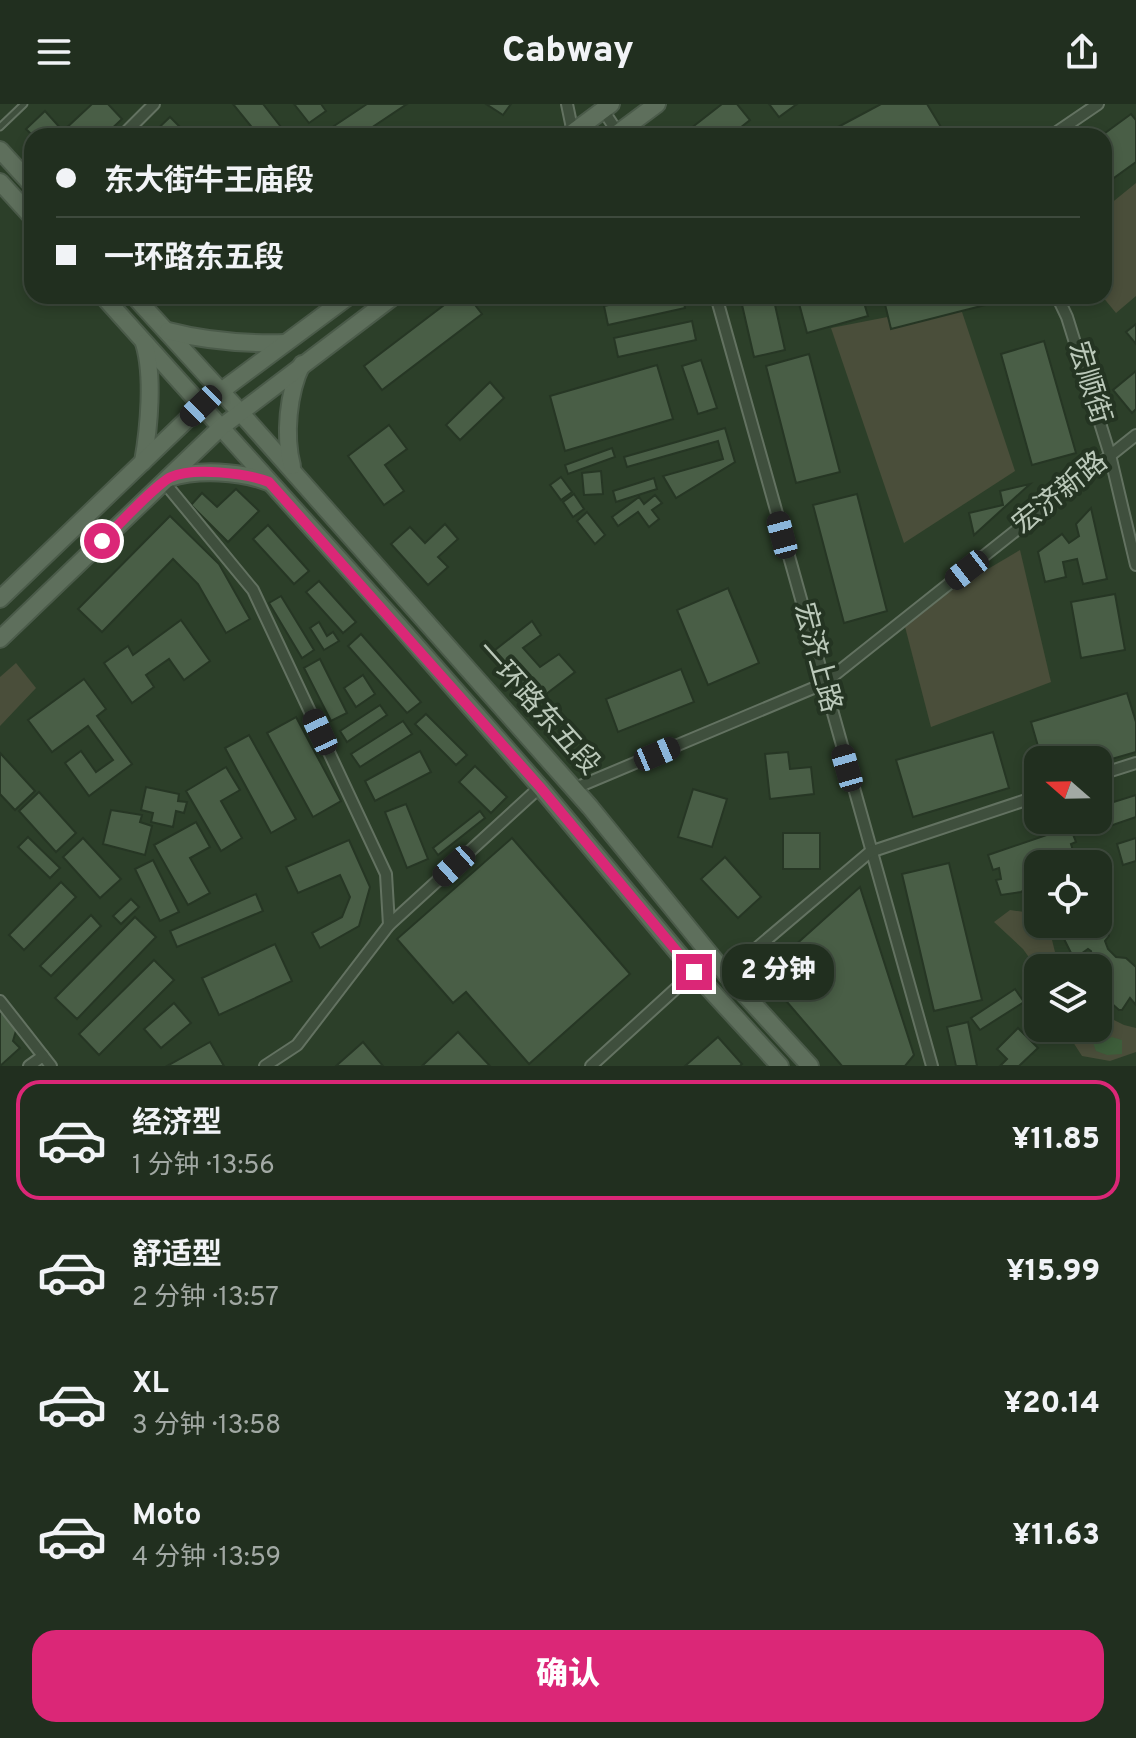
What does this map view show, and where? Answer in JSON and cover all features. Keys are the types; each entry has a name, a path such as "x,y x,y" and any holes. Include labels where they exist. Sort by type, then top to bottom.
{"main road":[{"path":"626,128 657,104"},
{"path":"579,128 607,107"},
{"path":"0,150 24,176"},
{"path":"0,183 24,208"},
{"name":"一环路东五段","path":"110,304 540,787 694,972 780,1066"},
{"name":"一环路东五段","path":"141,304 573,789 726,974 810,1066"},
{"path":"0,599 201,406 338,304"},
{"path":"0,639 220,428 383,304"},
{"path":"166,331 253,344 285,343"},
{"path":"143,462 147,440 149,357 144,341"},
{"path":"293,471 287,447 295,379 303,363"},
{"path":"166,480 184,473 250,475 269,482"}],"street":[{"path":"128,128 143,108 154,104"},
{"path":"567,104 570,128"},
{"path":"1063,128 1098,104"},
{"path":"607,107 614,128"},
{"name":"宏济上路","path":"718,304 932,1066"},
{"name":"宏顺街","path":"1061,304 1110,455 1136,565"},
{"name":"宏济新路","path":"573,789 823,684 1136,435"},
{"path":"166,480 253,590 386,874 389,925"},
{"path":"1112,771 1136,763"},
{"path":"265,1066 297,1045 389,925 540,787"},
{"path":"726,974 870,852 1024,801"},
{"path":"591,1066 694,972"},
{"path":"0,1001 51,1066"},
{"path":"29,1066 43,1056"}],"lane":[{"path":"0,127 24,104"}],"shaded area":[{"path":"1136,183 1136,296 1116,313 1109,304 1112,304 1112,202"},
{"path":"959,304 1015,471 904,543 831,328"},
{"path":"1020,550 1051,682 931,727 903,619"},
{"path":"16,663 36,688 0,726 0,677"},
{"path":"1010,910 1024,912 1024,938 1052,938 1056,954 1027,954 994,922"},
{"path":"1112,1019 1136,1028 1136,1052 1110,1061 1082,1056 1073,1042 1112,1042"},
{"path":"1112,1037 1122,1040 1122,1054 1107,1055 1096,1051 1092,1042 1112,1042"}],"building":[{"path":"92,104 108,104 122,119 112,128 66,128"},
{"path":"233,104 263,104 282,128 252,128"},
{"path":"294,104 321,104 326,111 309,123"},
{"path":"367,104 407,104 371,128 331,128"},
{"path":"486,104 511,104 503,115"},
{"path":"722,104 737,104 750,120 740,128 691,128"},
{"path":"769,104 797,104 779,117"},
{"path":"881,104 927,104 942,128 839,128"},
{"path":"45,111 60,128 27,128"},
{"path":"1131,114 1136,120 1136,162 1112,179 1112,128"},
{"path":"170,117 181,128 158,128"},
{"path":"445,304 474,304 482,314 382,390 364,366"},
{"path":"684,304 685,308 608,325 604,306"},
{"path":"742,304 775,304 785,350 754,357"},
{"path":"799,304 864,304 868,316 807,333"},
{"path":"885,304 989,304 891,329"},
{"path":"692,321 696,340 618,357 614,338"},
{"path":"1136,324 1136,344 1126,332"},
{"path":"1044,341 1076,453 1032,465 1001,354"},
{"path":"809,354 840,472 796,483 766,366"},
{"path":"701,360 717,408 698,414 682,366"},
{"path":"657,365 673,419 565,451 550,396"},
{"path":"1136,371 1136,409 1132,413 1113,390"},
{"path":"490,382 504,398 460,440 446,425"},
{"path":"389,425 407,449 385,465 404,491 384,505 348,456"},
{"path":"725,428 735,462 676,498 663,476 723,459 718,441 627,467 624,457"},
{"path":"612,448 615,457 568,474 565,465"},
{"path":"601,471 603,494 584,495 582,473"},
{"path":"561,477 572,492 561,500 550,485"},
{"path":"654,478 657,489 616,502 613,491"},
{"path":"1030,484 974,535 969,513 1003,505 1000,491"},
{"path":"236,489 259,511 228,542 191,505 202,493 217,507"},
{"path":"574,494 584,509 573,517 563,502"},
{"path":"857,494 887,611 844,623 813,505"},
{"path":"655,495 662,503 652,510 659,519 649,527 638,512 618,526 612,517 639,497 644,504"},
{"path":"1091,508 1107,579 1083,584 1077,559 1063,562 1066,577 1045,582 1038,552 1062,534 1069,543 1079,536 1076,524"},
{"path":"587,512 605,535 595,544 577,521"},
{"path":"170,516 219,564 250,619 226,633 198,584 173,559 102,632 78,609"},
{"path":"445,524 458,539 438,557 448,567 428,585 391,544 410,527 425,543"},
{"path":"268,525 309,571 294,584 253,539"},
{"path":"319,581 356,622 343,633 306,592"},
{"path":"728,588 759,663 708,685 677,610"},
{"path":"1115,594 1125,650 1081,658 1071,602"},
{"path":"281,596 314,650 302,658 269,603"},
{"path":"181,620 210,661 184,680 169,659 146,675 154,687 132,703 104,663 128,646 133,655"},
{"path":"532,621 541,635 523,648 540,667 559,654 575,672 533,704 490,654"},
{"path":"319,622 327,636 333,632 339,641 324,650 310,628"},
{"path":"361,634 421,702 407,713 348,646"},
{"path":"320,659 347,713 331,721 304,668"},
{"path":"681,669 694,702 618,732 606,699"},
{"path":"363,675 375,694 356,707 344,688"},
{"path":"84,679 106,709 97,716 132,764 89,796 65,763 81,751 96,772 113,760 88,726 52,752 28,720"},
{"path":"1127,693 1136,722 1136,752 1112,759 1112,746 1038,746 1031,722"},
{"path":"380,705 387,715 347,742 340,731"},
{"path":"426,714 467,755 456,765 415,724"},
{"path":"296,717 341,801 313,817 267,733"},
{"path":"403,721 412,734 360,767 351,754"},
{"path":"993,732 1009,788 913,817 896,760"},
{"path":"249,735 296,819 271,833 225,748"},
{"path":"420,751 431,772 375,801 365,781"},
{"path":"788,752 790,769 811,767 814,794 770,799 765,754"},
{"path":"0,753 35,791 15,810 0,794"},
{"path":"475,766 507,797 491,813 459,782"},
{"path":"226,767 240,790 221,801 242,838 221,851 186,791"},
{"path":"146,787 179,794 178,801 187,802 184,813 176,811 173,827 151,822 153,813 141,810"},
{"path":"693,789 727,799 712,847 678,837"},
{"path":"39,792 76,833 56,852 19,811"},
{"path":"1136,795 1136,817 1112,825 1112,802"},
{"path":"406,804 428,859 407,868 385,812"},
{"path":"111,810 142,815 140,822 152,826 145,855 103,844"},
{"path":"480,811 485,818 438,855 433,848"},
{"path":"196,822 210,847 190,858 210,893 188,905 154,845"},
{"path":"783,833 820,833 820,869 783,869"},
{"path":"1050,834 1073,834 1076,842 1071,844 1073,850 1024,850 1024,890 1001,895 996,880 1001,879 999,868 993,870 988,855"},
{"path":"28,837 60,868 50,878 18,847"},
{"path":"83,838 121,879 100,898 63,857"},
{"path":"512,838 630,974 529,1064 466,992 453,1003 397,939"},
{"path":"1136,838 1136,861 1123,865 1117,844"},
{"path":"349,840 370,887 359,926 320,948 312,933 342,917 350,897 340,875 298,893 286,867"},
{"path":"725,857 761,897 738,918 701,879"},
{"path":"153,860 179,912 160,921 135,869"},
{"path":"949,863 982,1000 934,1011 902,874"},
{"path":"61,882 76,897 24,950 9,935"},
{"path":"860,887 914,1055 905,1066 842,1066 763,974"},
{"path":"256,894 263,911 177,947 170,931"},
{"path":"131,899 139,907 121,924 113,916"},
{"path":"91,915 101,926 51,976 40,966"},
{"path":"135,917 156,937 77,1019 55,998"},
{"path":"1064,938 1107,938 1105,941 1108,949 1116,957 1126,958 1136,967 1136,1005 1130,998 1122,1010 1112,1004 1112,954 1092,954 1088,949 1081,954 1072,954"},
{"path":"275,944 292,981 219,1015 202,978"},
{"path":"154,960 174,980 99,1055 79,1034"},
{"path":"1015,989 1024,1002 980,1030 971,1018"},
{"path":"174,1003 191,1023 161,1048 144,1029"},
{"path":"0,1004 18,1024 13,1041 20,1048 0,1066"},
{"path":"968,1022 977,1066 956,1066 947,1027"},
{"path":"1018,1028 1024,1034 1024,1042 1032,1042 1038,1048 1019,1066 1000,1066 1007,1059 997,1049"},
{"path":"458,1032 490,1066 422,1066"},
{"path":"718,1037 742,1064 740,1066 685,1066"},
{"path":"210,1042 224,1066 167,1066"},
{"path":"363,1042 383,1066 336,1066"}],"route":[{"path":"102,541 168,478 184,473 250,475 269,482 540,787 694,972"}]}
